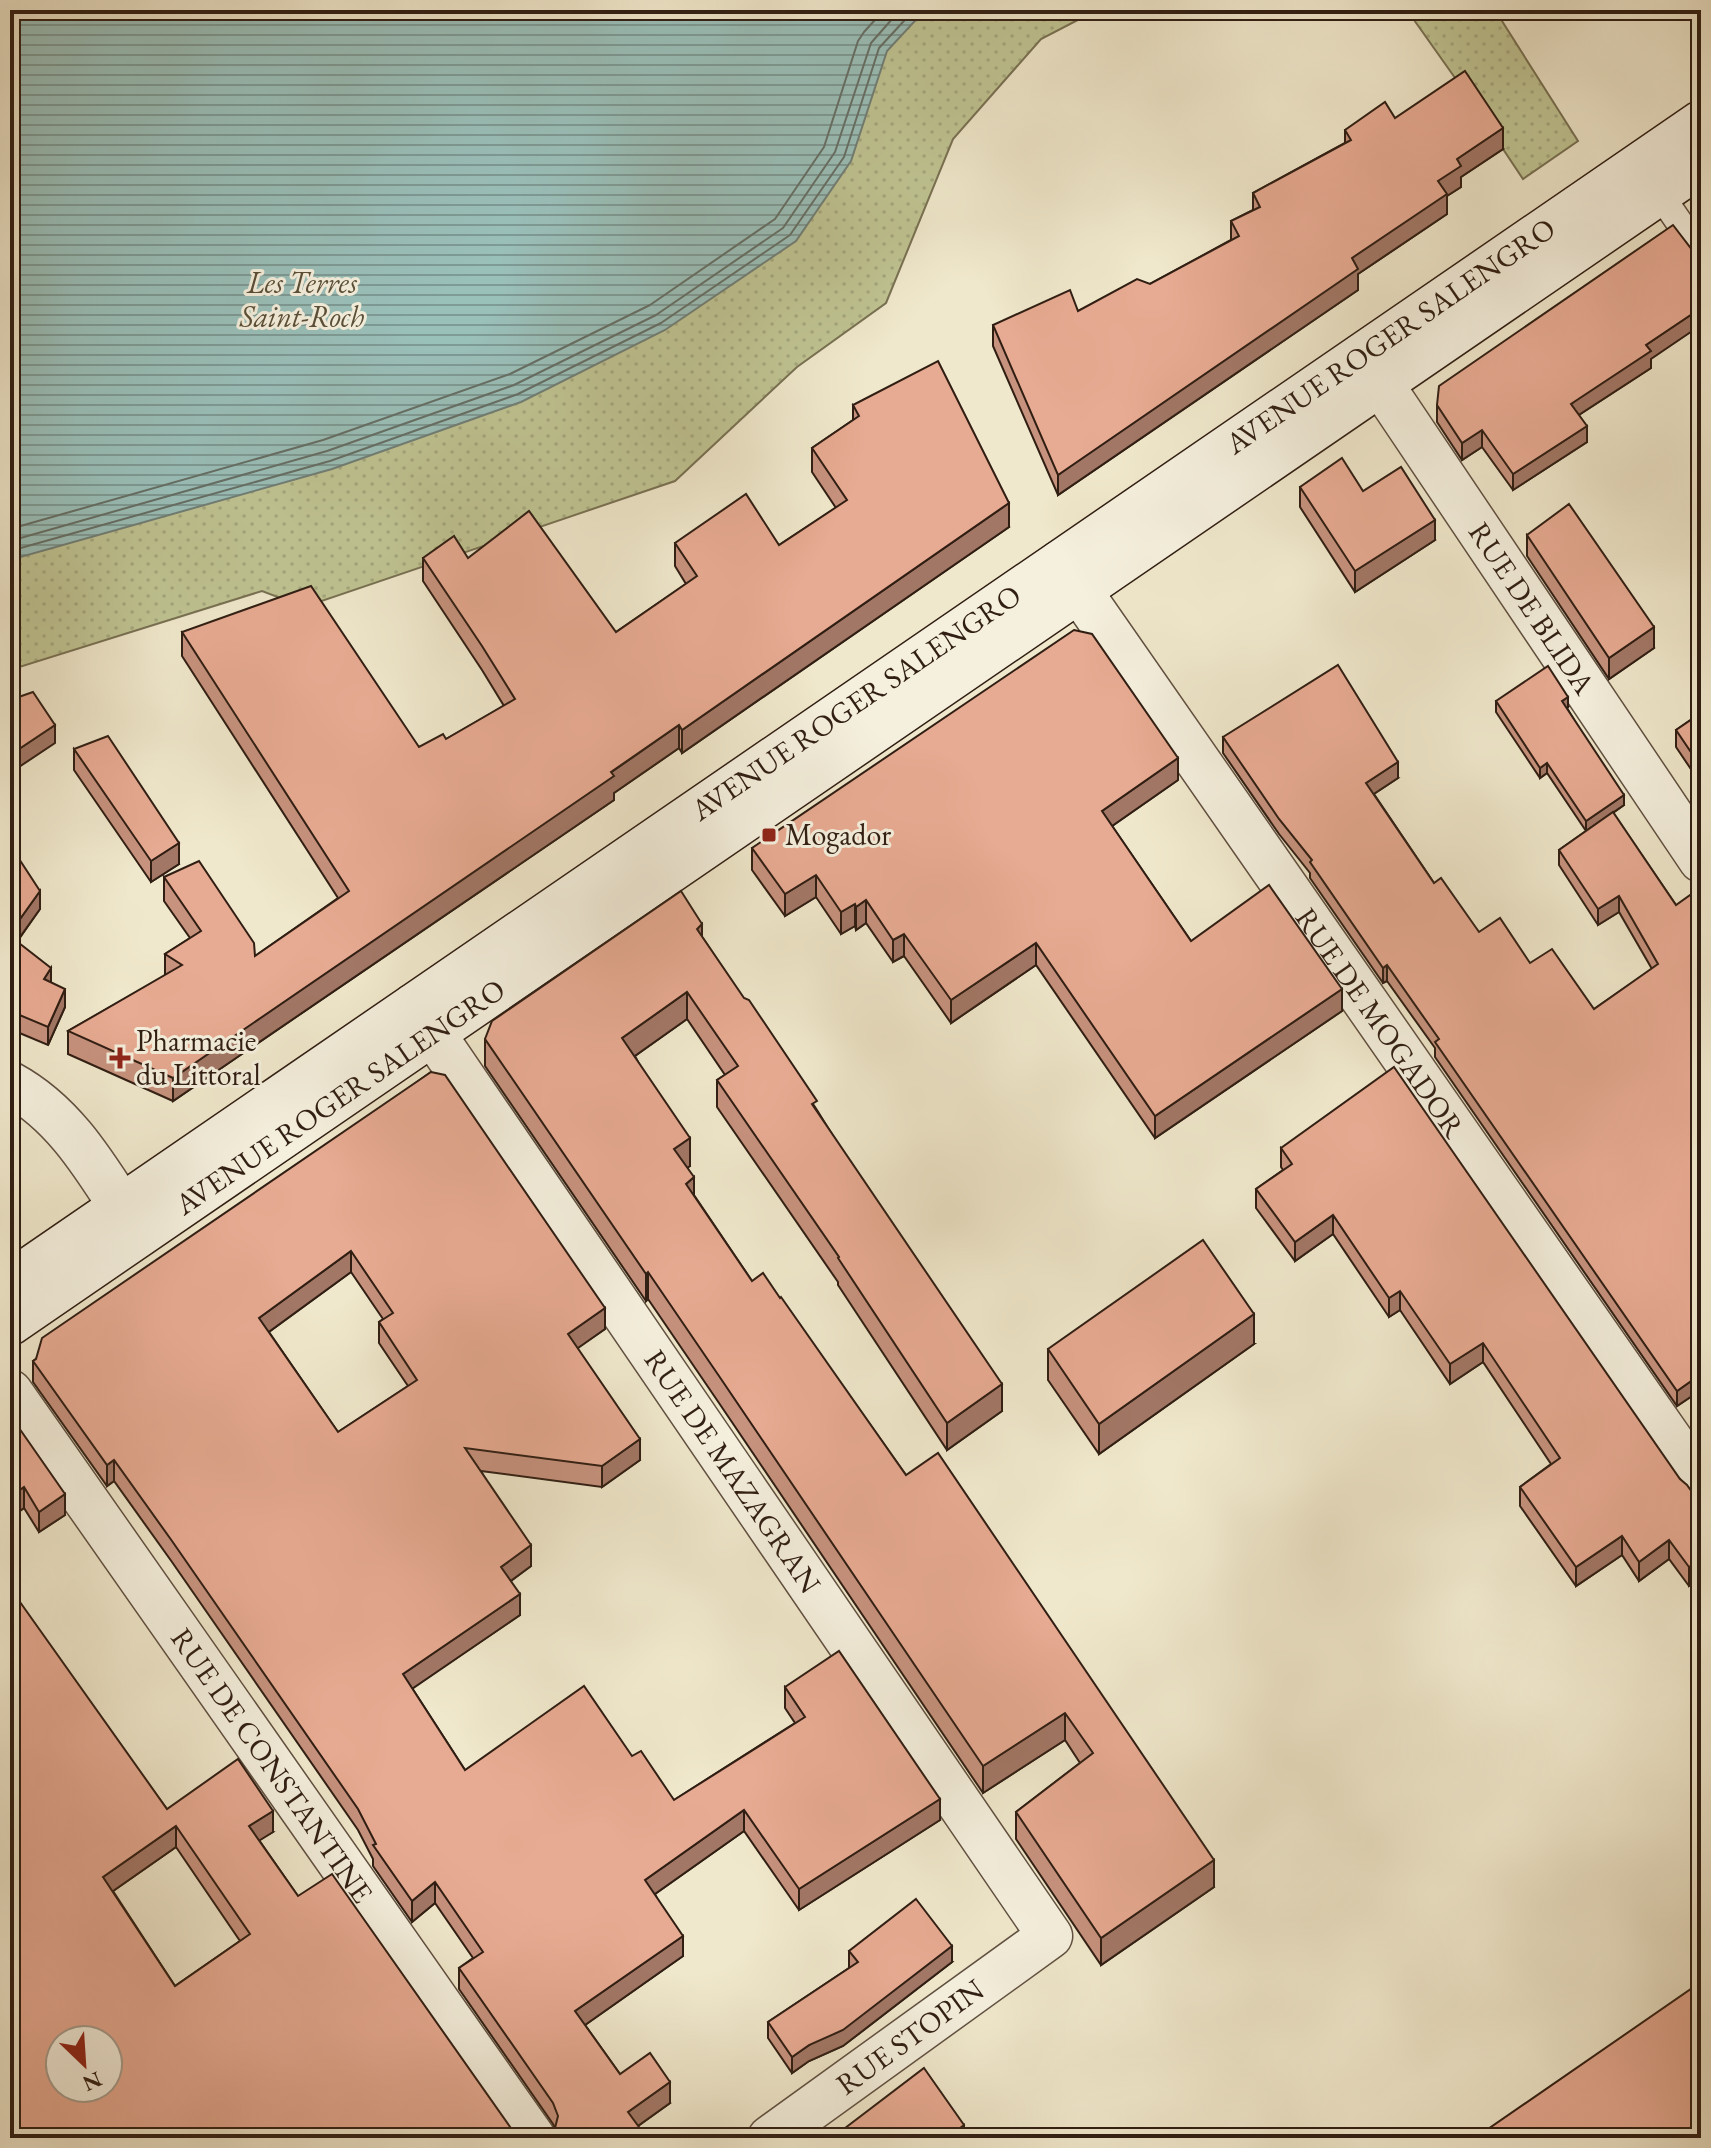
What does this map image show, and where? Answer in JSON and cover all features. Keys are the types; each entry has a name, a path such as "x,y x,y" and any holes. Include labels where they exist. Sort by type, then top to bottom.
{"street":[{"name":"AVENUE ROGER SALENGRO","path":"10,1323 130,1220 1371,370 1701,123"},
{"name":"AVENUE ROGER SALENGRO","path":"1371,370 1701,164"},
{"name":"RUE DE BLIDA","path":"1371,370 1701,860"},
{"name":"RUE DE MOGADOR","path":"1070,576 1701,1484"},
{"name":"RUE DE MAZAGRAN","path":"423,1020 1050,1936"},
{"path":"10,1084 62,1122 130,1220"},
{"name":"AVENUE ROGER SALENGRO","path":"10,1283 130,1220"},
{"name":"RUE DE CONSTANTINE","path":"10,1392 533,2138"},
{"name":"RUE STOPIN","path":"770,2138 1050,1936"}],"lane":[{"path":"1659,193 1701,254"}],"green space":[{"name":"Les Terres Saint-Roch","path":"10,10 1097,10 1041,39 953,139 886,303 797,367 675,481 304,607 262,591 10,670"},
{"path":"1407,10 1495,10 1578,141 1523,179"}],"water":[{"name":"Les Terres Saint-Roch","path":"10,10 925,10 887,51 851,161 796,241 665,330 521,402 332,469 10,560"}],"building":[{"path":"1465,71 1503,128 1457,159 1461,166 1438,181 1447,194 1352,258 1358,269 1058,475 993,325 1070,290 1078,311 1137,279 1150,284 1239,236 1231,221 1260,207 1253,193 1351,140 1345,130 1385,102 1395,118"},
{"path":"1673,225 1693,251 1701,253 1701,308 1646,345 1651,351 1571,404 1587,426 1513,474 1482,430 1462,443 1437,405 1439,386"},
{"path":"938,361 1009,503 682,730 679,725 611,772 614,776 173,1078 68,1031 182,965 165,954 201,931 164,877 199,861 254,943 255,956 349,891 182,632 311,586 419,747 443,734 446,739 515,699 423,558 454,536 468,558 529,511 616,632 697,576 675,543 746,494 779,545 847,500 812,448 859,416 853,405"},
{"path":"1342,458 1363,491 1401,467 1435,520 1355,571 1300,487"},
{"path":"1569,504 1654,627 1609,658 1527,535"},
{"path":"1074,630 1092,634 1178,758 1102,811 1191,941 1269,885 1342,989 1155,1116 1036,943 951,1000 904,934 893,940 866,900 841,912 816,875 785,894 752,848"},
{"path":"1338,665 1398,762 1366,783 1434,883 1441,878 1479,932 1500,918 1530,963 1552,949 1594,1009 1658,964 1619,896 1598,909 1559,850 1613,812 1676,905 1693,893 1701,905 1701,1374 1677,1391 1435,1042 1439,1039 1387,965 1383,968 1310,862 1312,860 1279,819 1223,737"},
{"path":"1548,666 1568,697 1562,701 1624,795 1586,821 1547,763 1540,768 1496,701"},
{"path":"33,692 55,725 10,755 10,700"},
{"path":"1701,713 1701,767 1676,730"},
{"path":"108,736 179,843 151,861 74,749"},
{"path":"10,845 40,891 10,933"},
{"path":"681,891 702,924 697,929 817,1101 812,1104 1002,1384 947,1423 839,1257 717,1080 738,1066 687,992 622,1038 690,1138 674,1149 694,1177 686,1184 752,1281 763,1273 906,1475 938,1453 1214,1860 1101,1938 1016,1812 1093,1753 1065,1713 983,1766 648,1272 646,1274 485,1039 492,1021"},
{"path":"10,936 51,968 44,979 65,989 48,1027 10,1011"},
{"path":"1394,1067 1701,1505 1701,1559 1689,1567 1669,1540 1639,1562 1622,1536 1576,1567 1520,1487 1560,1458 1483,1343 1450,1364 1400,1291 1389,1298 1333,1215 1295,1242 1256,1189 1292,1164 1281,1148"},
{"path":"431,1072 445,1075 605,1308 568,1334 640,1439 602,1466 465,1448 531,1545 501,1567 520,1594 403,1674 465,1770 584,1686 632,1756 641,1751 674,1800 805,1717 785,1687 839,1651 940,1799 799,1889 744,1810 645,1880 683,1936 575,2011 620,2074 650,2053 670,2082 628,2112 647,2138 546,2138 555,2128 558,2116 553,2103 459,1968 483,1952 435,1882 412,1901 373,1845 376,1844 358,1809 172,1541 114,1460 107,1465 33,1361 42,1338","holes":["351,1251 393,1313 379,1322 417,1380 338,1432 259,1318"]},
{"path":"1203,1240 1254,1314 1099,1424 1048,1349"},
{"path":"10,1415 65,1494 39,1512 24,1487 10,1497"},
{"path":"15,1595 167,1809 238,1759 273,1811 249,1826 298,1896 332,1874 520,2138 10,2138 10,1598","holes":["176,1826 250,1934 175,1986 103,1877"]},
{"path":"916,1899 952,1946 843,2030 809,2045 792,2057 768,2022 858,1962 849,1951"},
{"path":"1701,1982 1701,2138 1475,2138"},
{"path":"924,2068 964,2125 947,2138 832,2138"}],"place":[{"name":"Mogador","path":"769,835"},
{"name":"Pharmacie du Littoral","path":"120,1058"}]}
